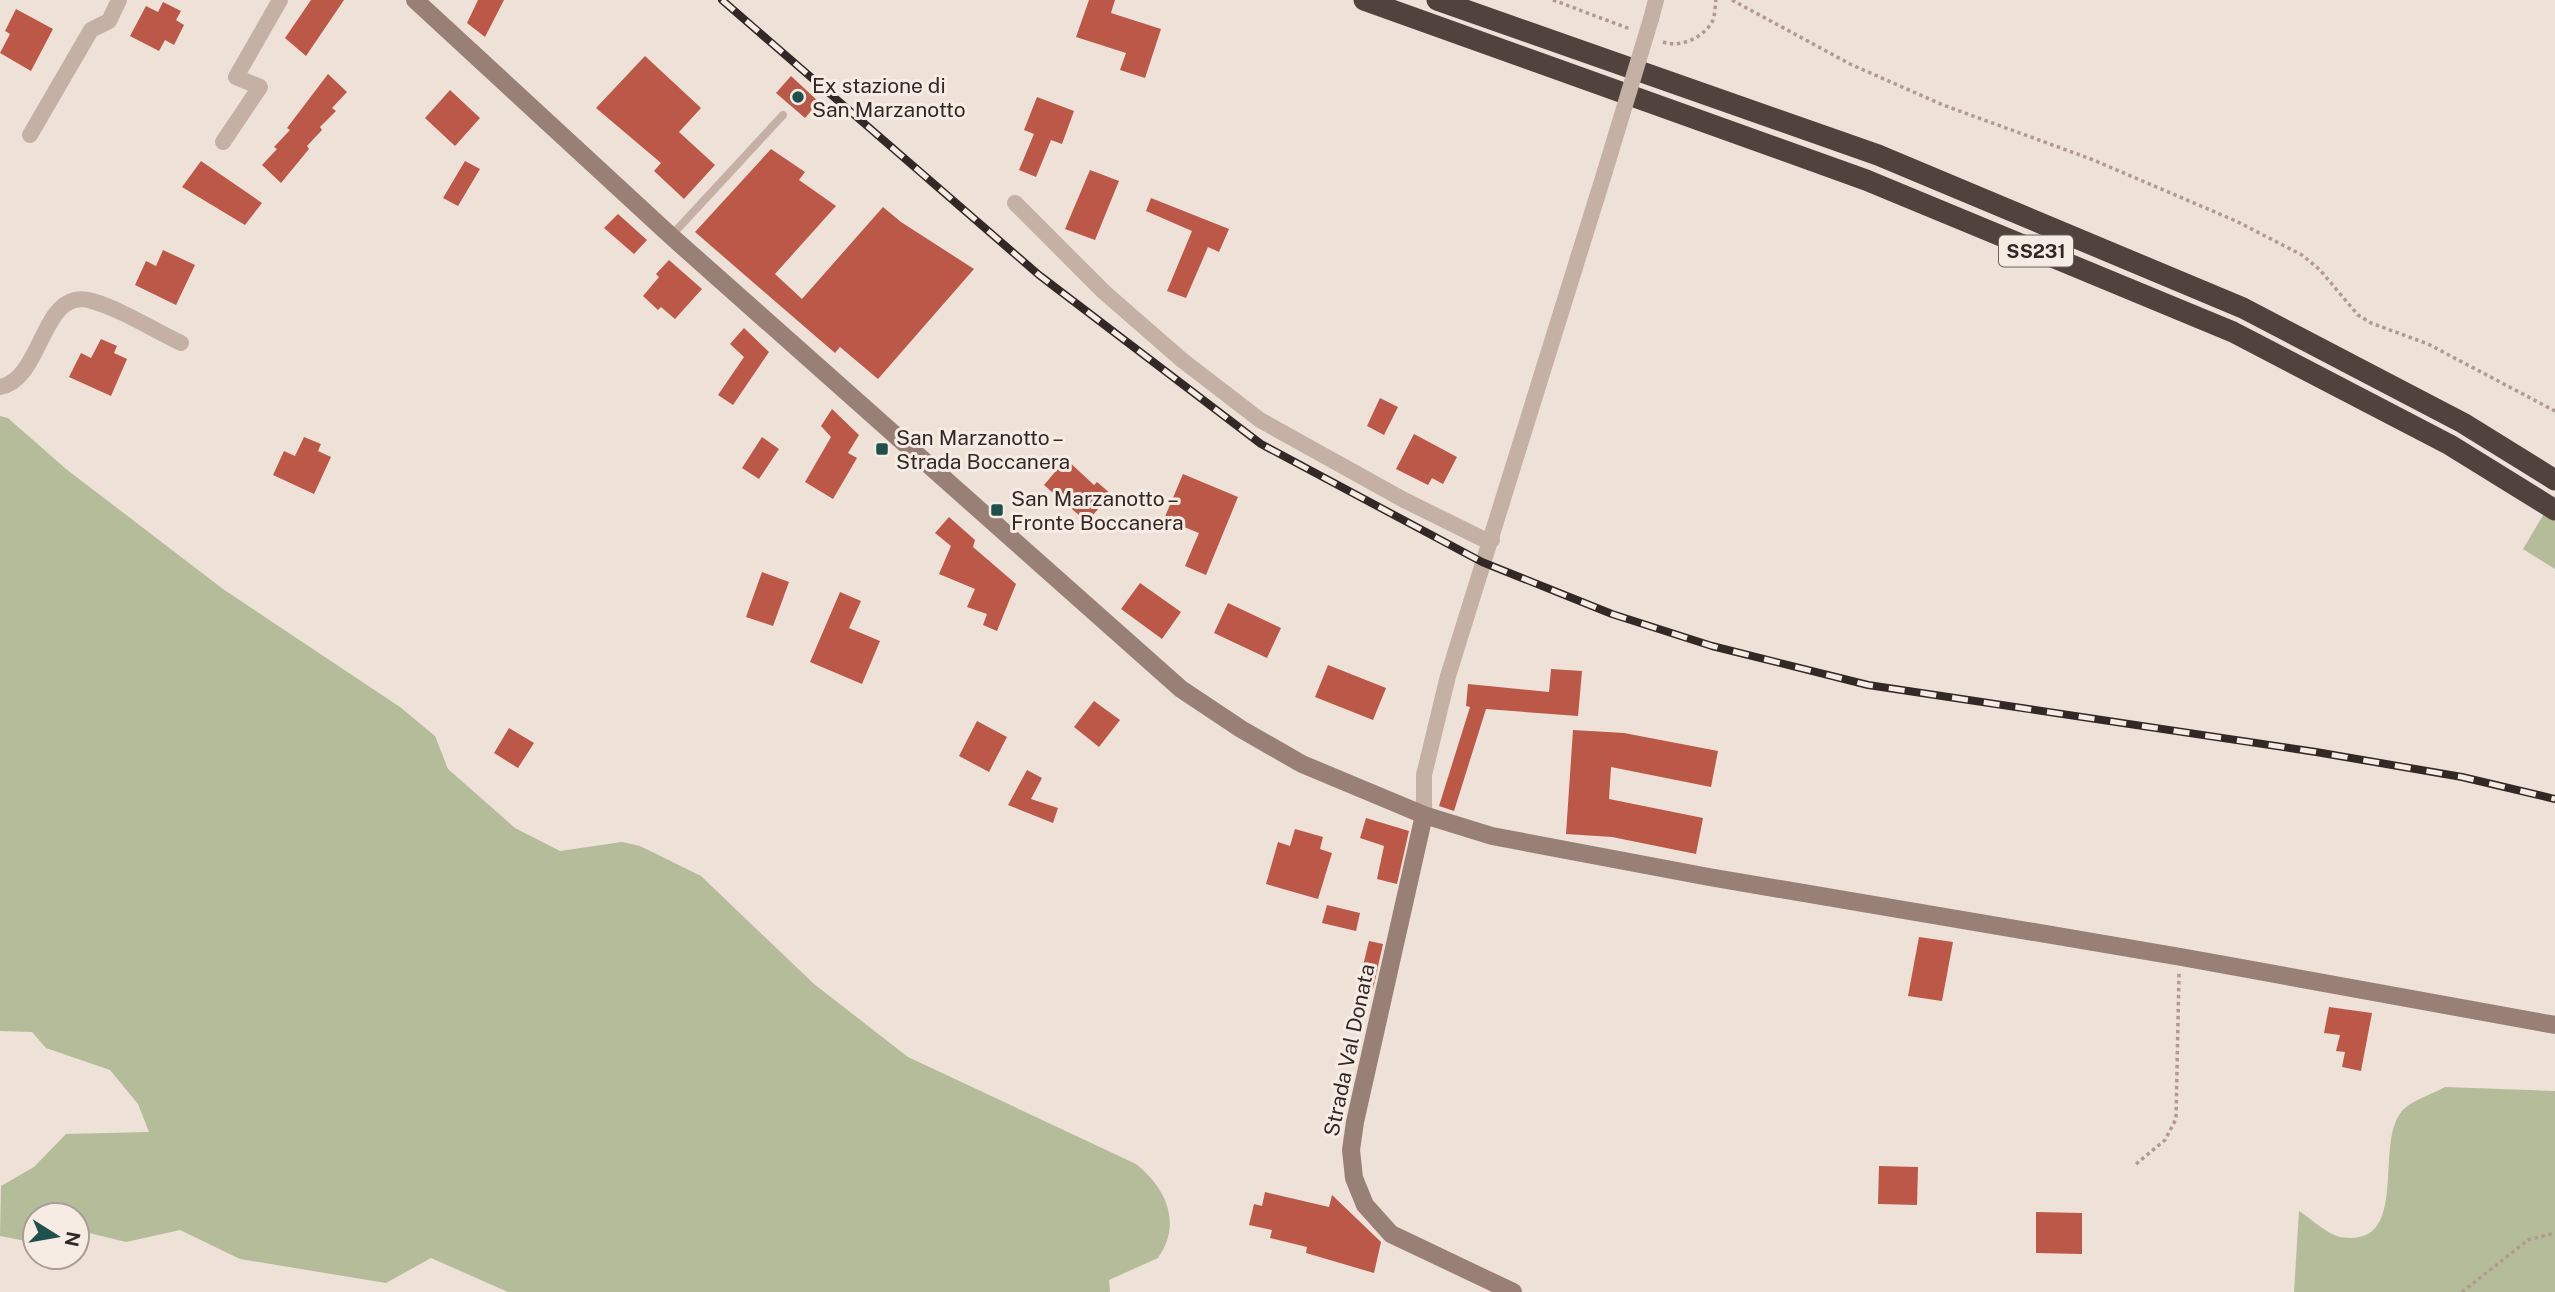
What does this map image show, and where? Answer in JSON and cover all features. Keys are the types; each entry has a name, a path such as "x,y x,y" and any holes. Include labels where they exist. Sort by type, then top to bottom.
{"highway":[{"name":"SS231","path":"1364,0 1866,180 2233,332 2450,445 2555,510"},
{"name":"SS231","path":"1437,0 1878,155 2243,309 2463,424 2555,480"}],"main road":[{"path":"415,0 671,236 1181,688 1241,729 1302,764 1424,815 1493,836 1607,859 2181,957 2555,1025"},
{"name":"Strada Val Donata","path":"1424,815 1355,1122 1351,1150 1354,1178 1365,1205 1391,1234 1513,1292"}],"street":[{"path":"30,135 91,30 109,21 119,0"},
{"path":"223,142 260,87 236,77 280,0"},
{"path":"1424,815 1424,775 1448,676 1656,0"},
{"path":"1016,203 1104,292 1182,360 1260,420 1404,500 1483,539 1492,540"},
{"path":"0,387 20,377 57,311 72,300 90,300 181,343"}],"lane":[{"path":"671,236 783,115"}],"path":[{"path":"1732,0 1850,64 1943,106 2091,159 2236,220 2302,255 2320,270 2358,315 2371,323 2428,344 2555,411"},
{"path":"2136,1164 2165,1140 2176,1119 2176,991 2181,957"},
{"path":"2462,1292 2528,1240 2555,1233"}],"green space":[{"path":"0,416 8,418 66,469 223,589 400,707 435,736 448,769 515,828 560,851 622,842 640,846 701,876 814,984 908,1057 1136,1164 1155,1183 1162,1195 1170,1219 1169,1232 1158,1258 1109,1280 1110,1292 508,1292 431,1258 386,1283 240,1259 180,1230 126,1242 91,1233 91,1201 21,1201 21,1240 0,1236 1,1186 34,1167 66,1134 149,1132 138,1104 110,1070 46,1048 32,1032 0,1031"},
{"path":"2555,495 2555,569 2523,549"},
{"path":"2445,1087 2555,1091 2555,1292 2294,1292 2299,1211 2340,1237 2362,1236 2376,1227 2384,1211 2394,1125 2407,1106"}],"building":[{"path":"311,0 344,0 306,56 285,38"},
{"path":"478,0 504,0 485,37 467,23"},
{"path":"1089,0 1115,0 1111,13 1161,29 1145,78 1120,70 1126,53 1076,37"},
{"path":"163,2 181,11 176,20 184,25 174,45 165,40 159,51 130,36 146,6 158,12"},
{"path":"16,9 53,29 31,71 0,53 10,34 5,31"},
{"path":"645,56 701,108 679,132 715,165 684,199 654,171 661,163 596,108"},
{"path":"328,74 347,92 332,108 336,111 320,127 322,130 307,146 309,149 281,183 262,165 277,149 274,147 290,130 287,128"},
{"name":"Ex stazione di San Marzanotto","path":"791,76 819,102 805,118 776,93"},
{"path":"450,90 480,118 455,146 425,118"},
{"path":"1037,97 1074,111 1062,144 1051,140 1036,177 1019,170 1034,134 1024,130"},
{"path":"771,149 805,172 799,180 836,206 775,274 802,299 883,207 901,222 974,269 878,379 840,347 835,353 695,232"},
{"path":"201,161 262,203 245,225 182,187"},
{"path":"465,161 480,169 458,206 443,198"},
{"path":"1090,170 1119,181 1095,240 1065,229"},
{"path":"1151,198 1229,229 1219,252 1208,247 1186,298 1167,291 1192,231 1146,211"},
{"path":"618,214 647,240 634,254 604,228"},
{"path":"163,250 195,265 176,305 135,285 146,261 156,266"},
{"path":"669,260 702,289 675,319 661,307 658,310 643,296 659,277 656,274"},
{"path":"744,328 769,352 733,405 718,395 744,357 730,344"},
{"path":"101,339 117,346 114,353 127,359 111,396 69,377 81,353 91,358"},
{"path":"1380,398 1398,407 1384,435 1367,426"},
{"path":"832,409 859,435 848,453 857,458 833,499 805,482 831,437 821,426"},
{"path":"1414,434 1457,457 1443,484 1432,478 1428,485 1396,469"},
{"path":"304,437 321,444 318,451 331,457 314,494 273,475 284,451 295,456"},
{"path":"762,437 779,449 759,479 742,468"},
{"path":"1066,459 1094,485 1097,482 1111,494 1087,522 1044,485"},
{"path":"1183,474 1238,497 1206,575 1185,566 1199,533 1164,519"},
{"path":"949,517 975,540 973,547 1016,584 997,631 983,625 987,614 967,607 975,589 939,574 951,546 935,533"},
{"path":"762,572 789,582 773,626 746,617"},
{"path":"1140,583 1181,612 1162,639 1121,609"},
{"path":"840,592 861,601 849,628 880,641 862,684 810,662"},
{"path":"1228,603 1281,628 1267,658 1214,633"},
{"path":"1328,665 1386,688 1373,720 1315,697"},
{"path":"1551,669 1582,671 1578,716 1486,709 1454,811 1439,806 1470,707 1466,706 1468,684 1549,692"},
{"path":"1094,701 1120,720 1099,747 1074,727"},
{"path":"977,721 1007,737 989,772 959,756"},
{"path":"509,728 534,743 518,768 494,753"},
{"path":"1573,730 1624,733 1718,751 1711,787 1611,767 1609,799 1703,818 1696,854 1612,837 1566,834"},
{"path":"1027,770 1042,778 1031,799 1058,808 1053,823 1008,805"},
{"path":"1366,818 1409,831 1397,884 1377,879 1384,846 1360,838"},
{"path":"1295,829 1323,837 1320,849 1332,853 1318,899 1266,884 1278,842 1290,846"},
{"path":"1327,905 1360,913 1356,931 1322,923"},
{"path":"1919,937 1953,942 1942,1001 1908,996"},
{"path":"1369,941 1383,944 1373,989 1358,986"},
{"path":"2329,1007 2372,1013 2361,1071 2342,1067 2345,1052 2336,1051 2340,1035 2324,1033"},
{"path":"1879,1166 1918,1167 1917,1205 1878,1204"},
{"path":"1265,1192 1329,1207 1332,1195 1381,1242 1374,1273 1306,1253 1307,1247 1270,1238 1272,1230 1249,1225 1254,1204 1262,1206"},
{"path":"2036,1212 2082,1213 2082,1254 2036,1253"}],"railway":[{"path":"722,0 1039,275 1261,444 1482,562 1612,614 1712,646 1868,685 2316,752 2462,777 2555,799"}],"place":[{"name":"Ex stazione di San Marzanotto","path":"798,97"},
{"name":"San Marzanotto – Strada Boccanera","path":"882,449"},
{"name":"San Marzanotto – Fronte Boccanera","path":"997,510"}]}
